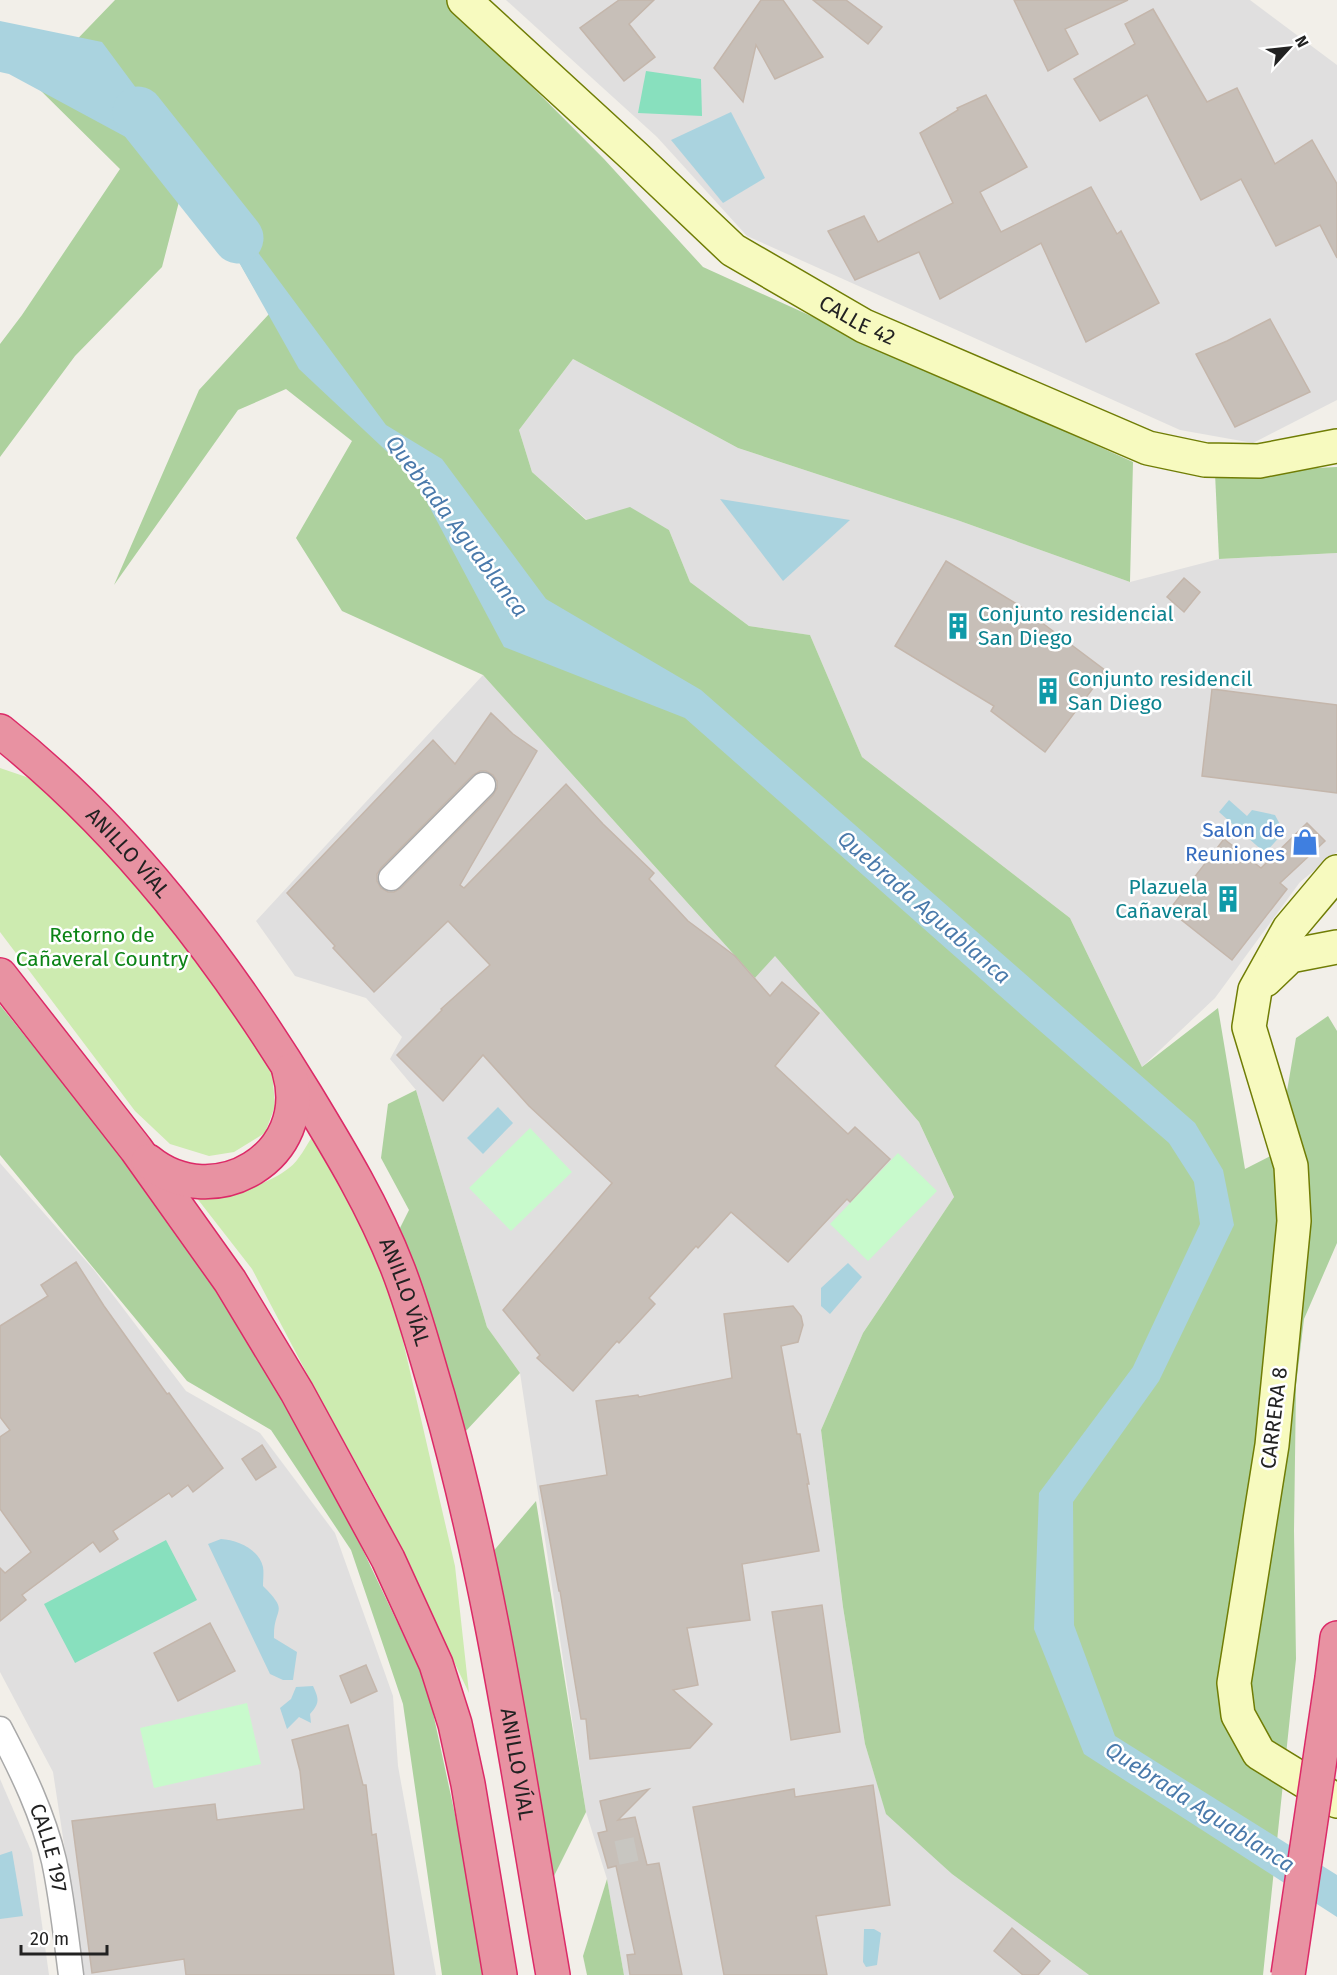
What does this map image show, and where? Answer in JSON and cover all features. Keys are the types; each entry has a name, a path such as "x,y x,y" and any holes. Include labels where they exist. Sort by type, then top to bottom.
{"highway":[{"name":"ANILLO VÍAL","path":"0,731 34,757 82,803 172,902 232,981 287,1065 356,1181 386,1238 406,1292 455,1456 491,1617 553,1975"},
{"path":"0,746 34,757"},
{"path":"0,975 136,1149 230,1281 297,1392 388,1559 426,1640 446,1693 461,1749 500,1975"},
{"path":"136,1149 155,1167 178,1179 205,1183 243,1175 273,1151 286,1128 292,1103 292,1084 287,1065"},
{"path":"1287,1975 1337,1638"}],"main road":[{"name":"CALLE 42","path":"464,0 733,250 864,326 1149,448 1205,460 1259,461 1337,446"},
{"name":"CARRERA 8","path":"1337,872 1289,929 1255,990 1249,1027 1292,1166 1294,1221 1272,1445 1234,1683 1238,1715 1259,1753 1337,1801"},
{"path":"1255,990 1290,956 1337,947"}],"street":[{"path":"391,878 483,785"},
{"name":"CALLE 197","path":"0,1729 34,1799 53,1858 71,1975"}],"shaded area":[{"path":"506,0 1250,0 1337,65 1337,400 1253,443 1180,430 747,236 657,137"},
{"name":"Plazuela Cañaveral","path":"573,359 738,448 957,520 1130,582 1219,559 1337,553 1337,852 1300,882 1215,998 1142,1067 1070,918 862,757 810,635 749,626 690,582 669,530 630,508 587,520 532,472 519,430"},
{"path":"483,675 755,978 775,955 919,1122 954,1197 863,1333 821,1430 843,1607 865,1744 884,1806 952,1874 1089,1975 624,1975 607,1879 586,1812 520,1373 487,1327 416,1090 390,1059 402,1037 366,998 295,976 256,921"},
{"path":"0,1163 94,1270 186,1391 260,1433 335,1533 393,1696 398,1766 436,1975 84,1975 53,1772 0,1672"},
{"path":"0,1779 32,1853 49,1975 0,1975"}],"green space":[{"path":"115,0 446,0 604,159 703,267 1133,462 1130,582 957,520 738,448 573,359 519,430 532,472 586,520 630,507 669,530 690,582 749,626 810,635 862,757 1070,918 1142,1067 1218,1008 1245,1169 1296,1143 1287,1091 1296,1038 1328,1016 1337,1031 1337,1243 1304,1319 1296,1385 1294,1531 1296,1659 1263,1975 1089,1975 952,1874 886,1814 865,1744 843,1607 821,1430 863,1333 954,1197 919,1122 775,956 755,978 483,675 342,611 296,538 352,441 286,389 238,410 114,585 199,390 269,314 187,171 162,267 75,356 0,457 0,344 120,169 34,84"},
{"path":"646,71 701,79 702,116 638,113"},
{"path":"1337,467 1337,553 1219,559 1215,473"},
{"name":"Retorno de Cañaveral Country","path":"0,768 44,783 155,897 272,1070 275,1106 265,1133 234,1152 209,1156 170,1144 135,1111 0,932"},
{"path":"0,1005 198,1252 322,1464 427,1685 465,1861 484,1975 442,1975 403,1704 351,1550 271,1430 187,1381 0,1155"},
{"path":"416,1090 487,1327 520,1373 465,1432 400,1228 409,1210 381,1158 388,1104"},
{"path":"530,1128 572,1172 511,1231 469,1188"},
{"path":"314,1134 362,1223 397,1315 455,1566 469,1693 375,1497 252,1269 196,1197 245,1189 279,1175 296,1161"},
{"path":"898,1153 937,1191 868,1261 830,1224"},
{"path":"536,1501 586,1812 550,1884 491,1554"},
{"path":"166,1540 197,1600 75,1663 44,1604"},
{"path":"247,1703 261,1764 154,1788 140,1728"},
{"path":"607,1879 624,1975 587,1975 583,1956"}],"water":[{"path":"0,21 102,42 386,425 442,459 546,599 701,690 1195,1123 1223,1170 1234,1225 1159,1381 1073,1502 1074,1625 1115,1736 1337,1875 1337,1917 1084,1754 1034,1629 1039,1493 1133,1367 1200,1224 1194,1182 1169,1143 685,718 504,647 413,476 299,369 187,170 9,74 0,72"},
{"path":"731,112 765,178 723,203 671,140"},
{"path":"720,499 850,520 783,581"},
{"path":"1229,800 1247,816 1252,810 1275,815 1284,832 1265,853 1219,812"},
{"path":"498,1107 513,1123 483,1154 467,1138"},
{"path":"848,1263 862,1277 830,1314 821,1306 821,1288"},
{"path":"221,1539 234,1541 252,1550 261,1561 263,1586 279,1606 274,1638 297,1652 293,1680 283,1680 270,1674 208,1544"},
{"path":"313,1686 318,1701 310,1714 311,1723 299,1717 287,1729 280,1708 291,1699 296,1687"},
{"path":"12,1851 23,1916 0,1919 0,1855"},
{"path":"864,1929 874,1929 881,1933 877,1965 866,1967 863,1962"}],"building":[{"path":"619,0 654,0 629,24 655,57 624,81 580,28"},
{"path":"761,0 783,0 823,57 775,79 756,45 743,102 714,68"},
{"path":"813,0 846,0 882,27 868,44"},
{"path":"1014,0 1128,0 1065,29 1078,54 1048,71"},
{"path":"1153,9 1207,102 1237,88 1275,164 1312,140 1337,184 1337,258 1320,225 1276,246 1241,179 1201,200 1147,95 1100,121 1074,79 1135,44 1125,24"},
{"path":"986,95 1027,167 980,192 1001,232 1091,187 1117,234 1121,231 1159,303 1086,342 1041,243 940,299 919,252 855,280 828,231 864,216 878,242 953,203 920,133 958,110 957,108"},
{"path":"1270,319 1310,392 1235,427 1196,354"},
{"path":"946,561 1017,604 1106,671 1045,752 991,711 994,706 895,646"},
{"path":"1184,578 1200,592 1184,612 1167,597"},
{"path":"1212,689 1337,705 1337,793 1202,776"},
{"path":"491,713 513,734 537,751 460,885 464,888 566,784 603,824 654,873 649,879 688,921 735,956 770,996 782,982 819,1013 775,1066 848,1134 855,1127 890,1159 850,1202 847,1199 788,1262 731,1212 698,1248 696,1246 649,1298 655,1304 619,1343 617,1341 573,1391 537,1358 540,1355 503,1310 612,1183 529,1106 483,1055 443,1101 397,1055 441,1009 490,965 448,921 374,992 287,893 433,740 455,764","holes":["486,771 497,781 497,788 493,795 401,888 394,892 381,888 377,881 377,874 381,868 473,775"]},
{"name":"Plazuela Cañaveral","path":"1307,823 1325,841 1280,883 1287,889 1232,960 1169,910 1224,839 1261,868"},
{"path":"76,1262 104,1306 223,1468 193,1492 188,1485 172,1497 169,1493 113,1531 118,1539 100,1552 93,1542 22,1595 26,1600 0,1621 0,1568 5,1573 31,1552 0,1509 0,1437 10,1430 0,1417 0,1326 48,1296 41,1285"},
{"path":"793,1306 801,1316 803,1325 798,1342 781,1346 797,1434 800,1434 819,1551 742,1564 750,1620 687,1628 698,1685 673,1690 712,1724 690,1748 590,1759 586,1719 581,1719 540,1486 607,1475 596,1401 638,1395 639,1397 732,1378 724,1314"},
{"path":"262,1445 276,1467 256,1480 242,1459"},
{"path":"822,1605 840,1732 791,1740 772,1612"},
{"path":"210,1623 235,1671 178,1701 154,1653"},
{"path":"366,1665 377,1691 351,1703 340,1676"},
{"path":"348,1725 363,1785 366,1785 372,1835 376,1834 394,1975 186,1975 184,1959 92,1973 72,1821 215,1804 217,1820 304,1809 300,1771 292,1740"},
{"path":"873,1785 890,1905 816,1916 827,1975 724,1975 693,1807 794,1789 795,1797"},
{"path":"649,1789 618,1820 635,1817 647,1865 659,1863 682,1975 630,1975 627,1955 635,1954 616,1866 608,1868 598,1833 607,1831 600,1801"},
{"path":"1012,1928 1050,1961 1038,1975 1023,1975 994,1951"}],"waterway":[{"name":"Quebrada Aguablanca","path":"138,112 238,238"}],"tunnel":[{"path":"617,1853 636,1849"}],"place":[{"name":"Conjunto residencial San Diego","path":"958,626"},
{"name":"Conjunto residencil San Diego","path":"1048,691"},
{"name":"Salon de Reuniones","path":"1305,842"},
{"name":"Plazuela Cañaveral","path":"1228,899"}]}
